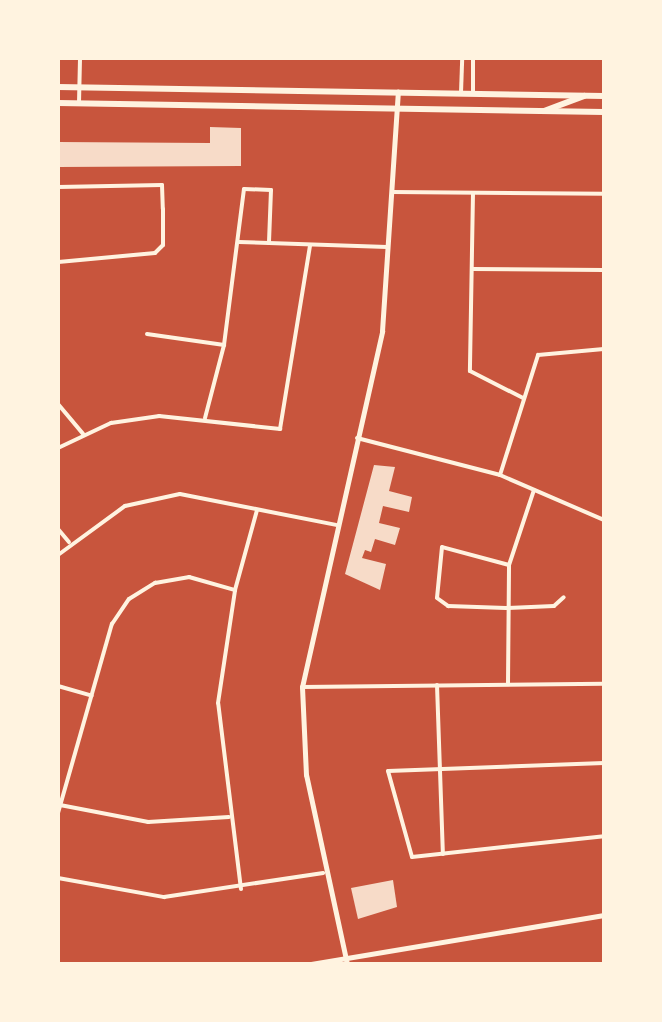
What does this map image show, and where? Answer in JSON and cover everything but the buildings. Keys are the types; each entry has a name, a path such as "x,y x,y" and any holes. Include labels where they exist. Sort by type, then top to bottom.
{"main road":[{"path":"58,87 604,96"},
{"path":"544,111 584,96"},
{"path":"58,103 604,112"}],"street":[{"path":"79,103 80,58"},
{"path":"461,93 462,58"},
{"path":"473,58 473,93"},
{"path":"346,961 323,873 302,687 382,331 398,92"},
{"path":"58,187 162,185 163,209 163,245 155,253 58,262"},
{"path":"205,418 224,345 244,189 271,190 269,243"},
{"path":"392,192 604,194"},
{"path":"473,193 470,371 523,398"},
{"path":"239,242 387,247"},
{"path":"58,448 83,434 159,416 205,418 280,429 310,245"},
{"path":"472,269 604,270"},
{"path":"147,334 224,345"},
{"path":"500,475 523,398 547,349 604,349"},
{"path":"58,404 83,434"},
{"path":"357,438 500,475 604,520"},
{"path":"508,684 506,608 509,565 534,490"},
{"path":"58,555 69,542 125,506 180,494 336,525"},
{"path":"241,889 229,817 218,703 235,590 257,510"},
{"path":"58,529 69,542"},
{"path":"509,565 458,545 440,550 441,604 506,608 554,606 564,597"},
{"path":"58,813 112,624 129,599 155,583 189,577 235,590"},
{"path":"302,687 604,684"},
{"path":"437,685 437,766 443,854"},
{"path":"58,686 92,696"},
{"path":"604,763 437,766 388,771 407,853 443,854 604,836"},
{"path":"60,805 148,822 229,817"},
{"path":"58,878 164,897 241,889 323,873"},
{"path":"311,964 346,961 604,915"}]}
